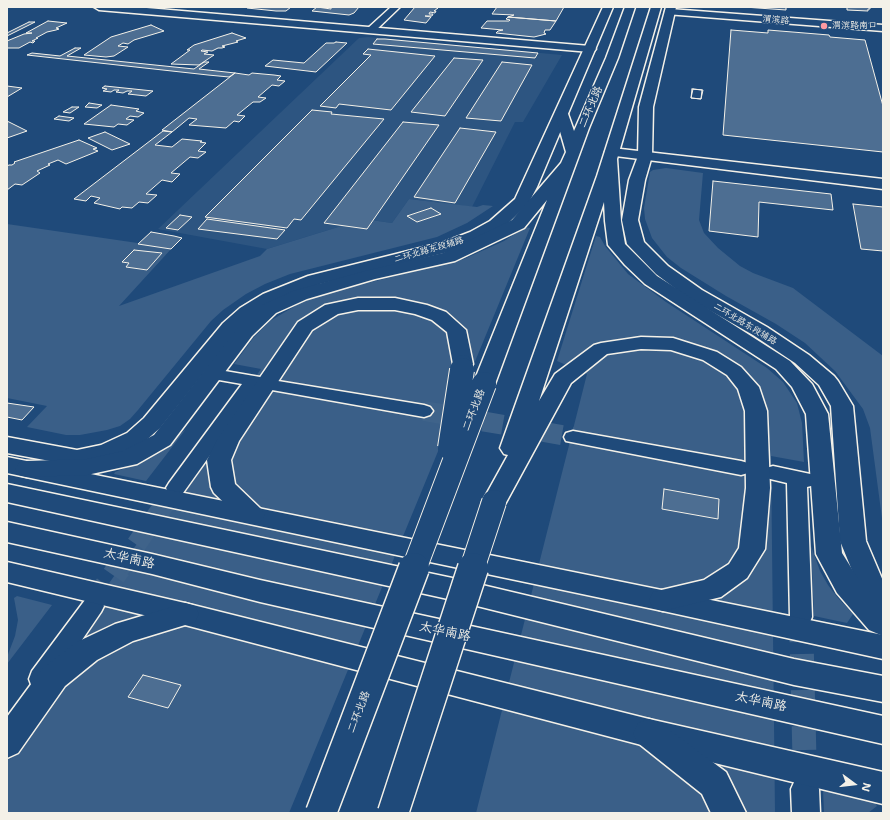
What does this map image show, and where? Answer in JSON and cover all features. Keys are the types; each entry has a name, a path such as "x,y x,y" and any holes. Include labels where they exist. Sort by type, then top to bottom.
{"main road":[{"path":"99,7 590,49"},
{"name":"二环北路东段辅路","path":"7,444 77,458 106,451 135,438 152,423 198,371 230,327 247,312 270,298 314,280 450,246 476,236 496,225 522,201 562,114 608,7"},
{"name":"二环北路","path":"321,813 582,128 612,58 630,7"},
{"path":"393,813 494,502 611,156 667,9"},
{"name":"二环北路东段辅路","path":"667,9 646,107 645,156 637,180 630,220 636,244 662,270 695,294 760,331 802,359 828,381 842,406 844,486 853,541 873,589 883,598"},
{"name":"渭滨路","path":"667,9 883,25"},
{"name":"渭滨路","path":"667,9 883,28"},
{"path":"17,467 87,467 129,458 162,440 245,332 269,309 300,295 449,257 518,224 571,158 562,114"},
{"path":"611,156 645,156 883,184"},
{"path":"611,156 613,221 617,245 651,280 783,364 801,384 817,414 829,554 847,585 879,622 883,624"},
{"path":"252,515 223,486 219,460 228,440 305,326 332,309 358,304 395,304 420,309 439,316 456,330 463,364 442,495"},
{"path":"494,502 562,379 601,349 641,343 673,344 710,356 734,371 748,387 756,411 758,488 752,549 738,571 711,589 663,600"},
{"path":"17,467 663,600 883,647"},
{"path":"7,493 457,590 794,672 883,689"},
{"name":"太华南路","path":"7,532 152,564 260,591 883,730"},
{"path":"7,572 185,614 649,733 883,788"},
{"path":"7,743 54,677 87,651 125,632 185,614"},
{"path":"649,733 714,783 729,813"}],"street":[{"path":"371,30 396,7"},
{"path":"176,488 254,381 225,376"},
{"path":"278,386 424,411"},
{"path":"573,437 741,468"},
{"path":"773,473 802,479 801,617"},
{"path":"7,726 93,606"}],"shaded area":[{"path":"368,37 562,55 523,122 515,122 472,207 409,199 392,223 364,219 267,249 158,229 359,38"},
{"path":"666,168 703,173 699,220 704,233 718,248 740,266 753,273 793,288 883,356 883,526 870,428 863,409 835,371 805,343 776,324 726,296 681,268 667,257 652,238 645,219 644,208 650,172 653,170"},
{"path":"409,199 477,207 483,205 493,206 467,223 437,237 290,274 265,284 246,294 223,310 211,321 138,410 130,419 120,426 80,435 66,435 27,427 47,406 7,398 7,224 172,248 119,306 260,256 267,249 364,219 392,223"},
{"path":"525,227 530,228 289,813 7,813 7,727 261,369 234,364 254,337 270,321 305,300 331,292 464,259 504,241"},
{"path":"596,236 600,237 605,246 628,274 666,302 767,368 783,382 797,403 802,423 804,462 771,456 775,813 476,813 587,374 557,361"},
{"path":"186,429 146,481 114,474 115,472 155,455"},
{"path":"811,546 820,571 828,585 853,614 847,623 814,616"},
{"path":"17,596 52,605 7,664 7,657 15,636 18,620 14,598"},
{"path":"823,789 875,802 877,806 868,813 824,813"}],"building":[{"path":"291,7 286,11 276,11 247,8"},
{"path":"317,7 331,9 331,7 359,7 354,13 349,15 312,11"},
{"path":"415,7 438,8 434,11 436,11 435,13 430,12 429,14 433,14 432,16 425,16 431,17 426,23 404,20"},
{"path":"497,7 564,7 556,21 508,17 514,15 492,14"},
{"path":"744,7 786,7 786,10"},
{"path":"847,7 870,7 870,9 868,9 868,11 847,10"},
{"path":"508,17 556,21 550,30 545,30 544,33 546,34 534,37 496,33 503,30 481,28 487,21 509,21 510,20 506,19"},
{"path":"48,21 67,23 56,28 59,29 47,32 36,38 38,38 32,41 35,41 33,43 30,42 19,48 7,48 7,41 24,34 32,33 26,33"},
{"path":"29,22 35,22 7,36 7,33"},
{"path":"151,25 164,31 134,40 128,44 123,43 118,46 128,47 114,56 106,57 84,55 111,37"},
{"path":"731,30 768,33 768,30 829,35 830,37 865,40 883,106 883,152 723,135"},
{"path":"232,33 246,38 212,51 202,50 201,51 208,52 204,54 214,55 199,65 171,64 190,50 187,50 194,45"},
{"path":"377,39 538,53 535,58 373,44"},
{"path":"326,43 347,43 316,72 265,66 273,60 304,63"},
{"path":"75,48 81,48 67,56 194,69 204,62 209,62 199,69 235,73 229,77 27,55 32,53 60,56"},
{"path":"368,49 435,56 391,110 339,104 336,108 320,106 371,55 363,54"},
{"path":"454,58 483,60 445,116 411,112"},
{"path":"502,62 532,65 501,121 466,118"},
{"path":"235,73 281,76 277,80 285,81 279,86 272,85 258,97 266,98 260,102 253,102 237,115 245,116 239,122 234,121 226,128 189,125 197,119 189,118 172,132 162,130"},
{"path":"7,86 22,88 7,97"},
{"path":"105,86 153,91 146,96 128,94 132,91 123,93 116,92 119,90 114,90 111,92 103,91 107,89 102,88"},
{"path":"692,89 702,90 701,99 691,98"},
{"path":"693,89 703,90 701,99 691,98"},
{"path":"89,103 102,105 97,108 85,107"},
{"path":"111,105 139,109 136,111 144,113 138,117 130,116 126,119 134,120 127,125 118,124 114,127 84,124"},
{"path":"72,107 79,107 70,113 63,112"},
{"path":"312,110 332,112 331,114 384,119 301,220 294,219 287,228 205,217"},
{"path":"59,116 74,118 69,121 54,119"},
{"path":"7,121 27,131 7,138"},
{"path":"403,122 439,125 367,229 324,223"},
{"path":"460,128 496,132 455,203 414,197"},
{"path":"163,131 172,132 155,145 172,147 182,139 202,141 200,142 206,143 198,151 206,152 198,158 190,157 171,173 180,174 172,182 162,180 146,194 157,195 148,203 139,202 132,208 122,207 120,209 94,203 100,198 91,196 86,201 74,199"},
{"path":"105,132 130,144 112,150 88,138"},
{"path":"79,140 97,148 93,149 98,151 66,164 58,160 48,164 50,165 37,171 40,173 22,185 15,184 7,190 7,166 12,165 15,163 14,162"},
{"path":"713,181 831,194 833,210 759,202 758,237 709,231"},
{"path":"853,204 883,207 883,251 861,249"},
{"path":"431,208 441,214 417,222 407,216"},
{"path":"180,215 192,217 178,230 166,228"},
{"path":"207,219 285,230 277,239 198,229"},
{"path":"151,232 182,238 171,249 138,244"},
{"path":"134,250 162,253 147,270 126,267 129,263 122,262"},
{"path":"7,403 34,407 22,420 7,417"},
{"path":"664,489 719,499 718,519 662,509"},
{"path":"143,675 181,685 168,708 128,697"}],"tunnel":[{"path":"424,411 573,437"},
{"path":"119,569 176,488"},
{"path":"93,605 119,568"},
{"path":"801,618 805,778"}],"place":[{"name":"渭滨路南口","path":"824,26"}]}
